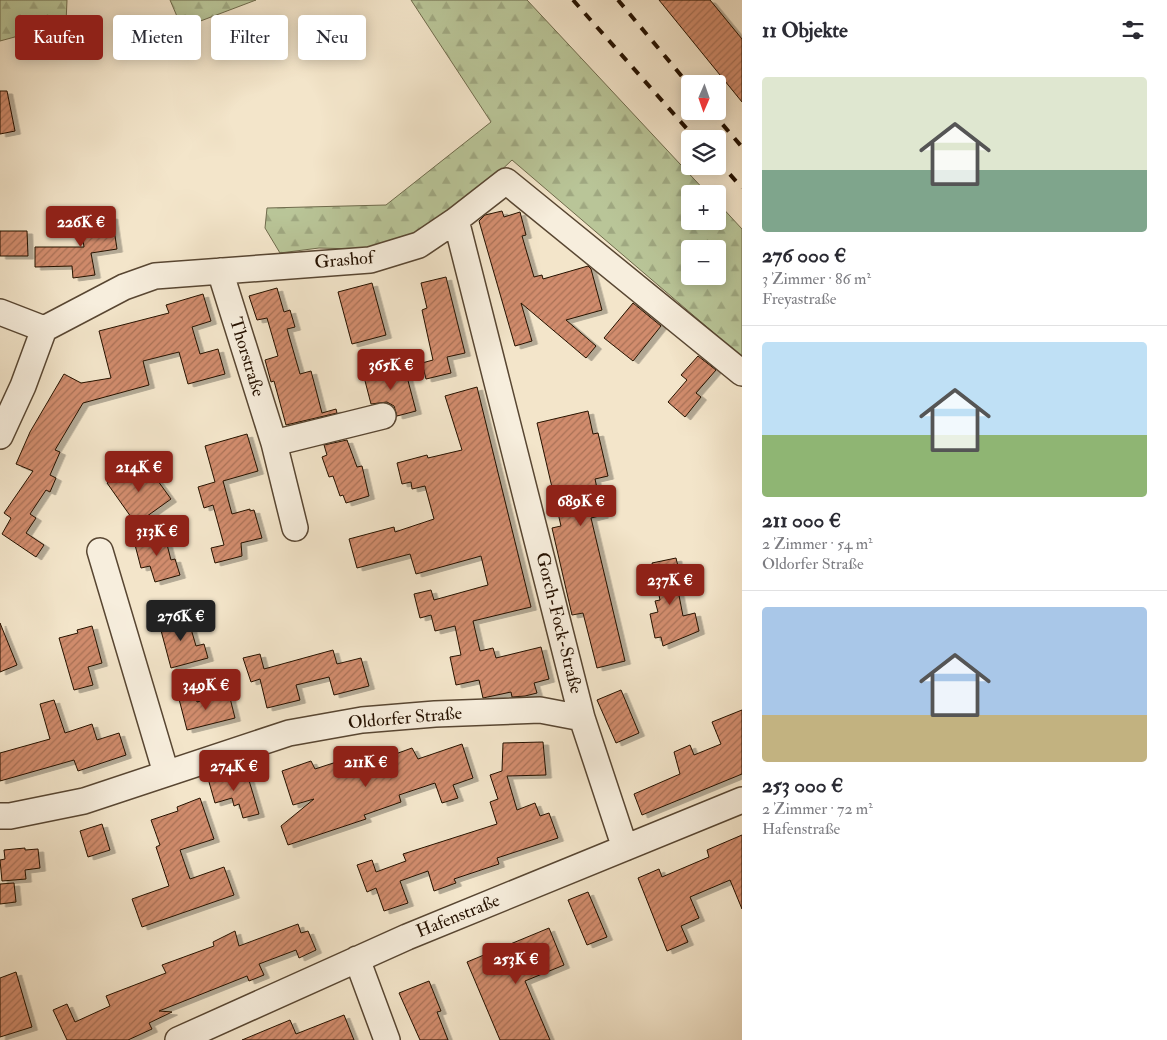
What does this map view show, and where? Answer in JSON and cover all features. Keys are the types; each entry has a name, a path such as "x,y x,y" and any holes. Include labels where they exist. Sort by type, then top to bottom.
{"street":[{"name":"Grashof","path":"44,329 124,287 155,276 370,260 419,244 456,220 506,181 742,373"},
{"name":"Gorch-Fock-Straße","path":"456,220 582,718 625,848"},
{"name":"Thorstraße","path":"220,271 274,443 295,528"},
{"path":"0,312 44,329 23,386 0,436"},
{"path":"274,443 383,416"},
{"path":"100,551 166,773"},
{"name":"Oldorfer Straße","path":"0,816 10,816 84,800 289,733 362,720 435,714 540,710 582,718"},
{"name":"Hafenstraße","path":"178,1040 407,937 742,800"},
{"path":"357,959 387,1040"}],"green space":[{"path":"0,0 67,0 66,15 15,15 15,37 0,41"},
{"path":"170,0 256,0 216,15 211,15 211,17 201,21 201,15 176,15"},
{"path":"411,0 527,0 681,165 681,175 690,175 700,185 681,185 681,230 726,230 726,212 742,229 742,357 512,160 453,216 393,250 319,248 280,253 265,228 267,208 386,205 491,122"}],"building":[{"path":"659,0 710,0 742,39 742,102 726,82 726,75 720,75"},
{"path":"0,91 7,91 15,131 0,134"},
{"path":"502,211 504,217 520,212 526,235 522,236 534,277 542,275 543,279 588,266 591,269 602,310 566,320 596,346 586,358 521,303 532,341 515,346 479,221 485,215"},
{"path":"112,216 117,249 91,253 95,275 73,278 72,266 35,267 35,247 84,247 80,221"},
{"path":"0,231 27,231 28,256 0,256"},
{"path":"446,277 465,353 447,357 451,373 426,379 422,363 433,360 422,310 427,308 421,283"},
{"path":"372,283 386,335 352,344 338,292"},
{"path":"277,288 284,312 290,310 295,327 287,329 300,374 311,371 322,413 336,409 337,413 286,425 274,381 271,382 265,360 278,356 267,318 257,320 249,296"},
{"path":"203,294 211,321 192,327 200,354 218,349 225,374 188,384 179,352 143,361 149,385 83,403 55,450 60,452 50,475 56,478 50,492 46,490 30,514 36,518 26,533 44,545 36,557 2,534 11,518 4,513 33,471 16,464 30,432 64,374 81,383 111,378 99,331 169,313 166,305"},
{"path":"633,303 661,326 633,361 604,338"},
{"path":"698,356 716,370 696,393 701,397 685,417 668,402 687,380 681,375"},
{"path":"389,370 391,377 406,373 416,411 397,416 394,406 387,402 371,404 364,377"},
{"path":"477,387 531,607 473,621 480,651 493,648 496,658 541,647 549,679 534,683 537,693 525,696 512,697 511,692 483,698 479,680 456,685 450,657 461,655 455,626 435,631 431,615 420,618 414,594 431,590 434,600 488,585 481,556 416,574 410,554 357,568 349,539 394,527 395,532 434,519 425,486 412,489 411,482 402,484 397,463 427,455 428,458 462,450 445,396"},
{"path":"588,411 593,434 598,433 608,476 595,479 603,515 591,518 625,661 597,668 583,613 572,615 552,528 561,526 537,423"},
{"path":"247,434 258,471 223,481 232,514 250,509 250,511 254,510 262,538 241,543 242,556 215,563 211,548 224,545 213,505 204,508 198,487 215,482 205,446"},
{"path":"347,440 357,467 362,466 369,496 346,503 343,495 340,496 333,476 329,477 322,457 327,455 324,445"},
{"path":"135,463 143,475 150,470 171,499 136,524 107,483"},
{"path":"164,533 171,560 175,559 180,575 155,582 150,566 141,568 134,541"},
{"path":"676,558 681,579 676,580 683,616 695,613 699,631 663,646 661,637 655,638 650,614 658,612 655,601 660,600 652,563"},
{"path":"187,615 196,646 204,644 208,658 171,668 159,623"},
{"path":"0,623 17,665 0,672"},
{"path":"92,626 102,663 88,667 93,685 74,690 59,638 78,633 77,630"},
{"path":"333,650 337,664 361,658 369,686 334,695 329,677 296,685 300,700 267,708 260,679 251,682 243,658 260,654 264,669"},
{"path":"621,690 639,733 616,743 597,700"},
{"path":"229,694 235,718 187,730 179,699 196,695 197,702"},
{"path":"54,700 65,733 92,724 97,740 119,733 126,755 78,771 74,760 0,781 0,753 50,739 40,704"},
{"path":"742,710 742,774 642,815 634,794 680,774 674,752 690,745 694,755 721,744 712,722"},
{"path":"543,742 546,775 507,776 517,810 535,803 540,816 549,813 558,838 497,858 499,864 454,879 456,883 434,891 428,871 400,881 408,903 384,911 376,888 367,892 357,865 372,860 376,872 406,861 403,854 497,824 490,802 498,799 490,775 502,771 503,743"},
{"path":"462,744 473,778 453,785 458,798 442,803 435,783 399,795 401,802 364,815 366,819 288,845 281,826 314,799 293,805 282,771 311,761 315,769 361,754 365,765 412,748 418,759"},
{"path":"224,770 226,780 248,777 259,814 243,818 239,804 234,806 232,798 215,803 207,775"},
{"path":"200,798 214,839 180,850 190,879 224,867 234,895 142,927 132,899 169,886 156,847 160,845 151,820 178,811 177,807"},
{"path":"102,824 110,850 88,857 80,831"},
{"path":"742,835 742,909 730,880 690,897 699,918 681,926 688,942 667,951 638,878 659,869 662,877 709,857 707,850"},
{"path":"25,848 25,850 38,849 40,868 25,870 26,879 2,881 0,860 5,859 4,850"},
{"path":"14,883 16,902 0,904 0,884"},
{"path":"588,892 607,937 587,945 568,900"},
{"path":"298,924 301,933 308,931 316,950 299,958 296,950 259,964 264,975 249,981 247,976 159,1011 172,1012 149,1023 152,1029 128,1040 67,1040 53,1010 67,1004 75,1022 110,1006 106,996 166,973 162,965 214,946 213,942 235,931 239,946"},
{"path":"549,928 564,965 525,981 550,1040 500,1040 467,962"},
{"path":"16,972 32,1027 0,1037 0,978"},
{"path":"429,981 441,1011 437,1012 448,1040 420,1040 399,993"},
{"path":"344,1015 354,1040 242,1040 290,1020 296,1034"}],"railway":[{"path":"573,0 688,130"},
{"path":"618,0 681,75"},
{"path":"719,120 742,147"},
{"path":"726,170 742,188"}]}
